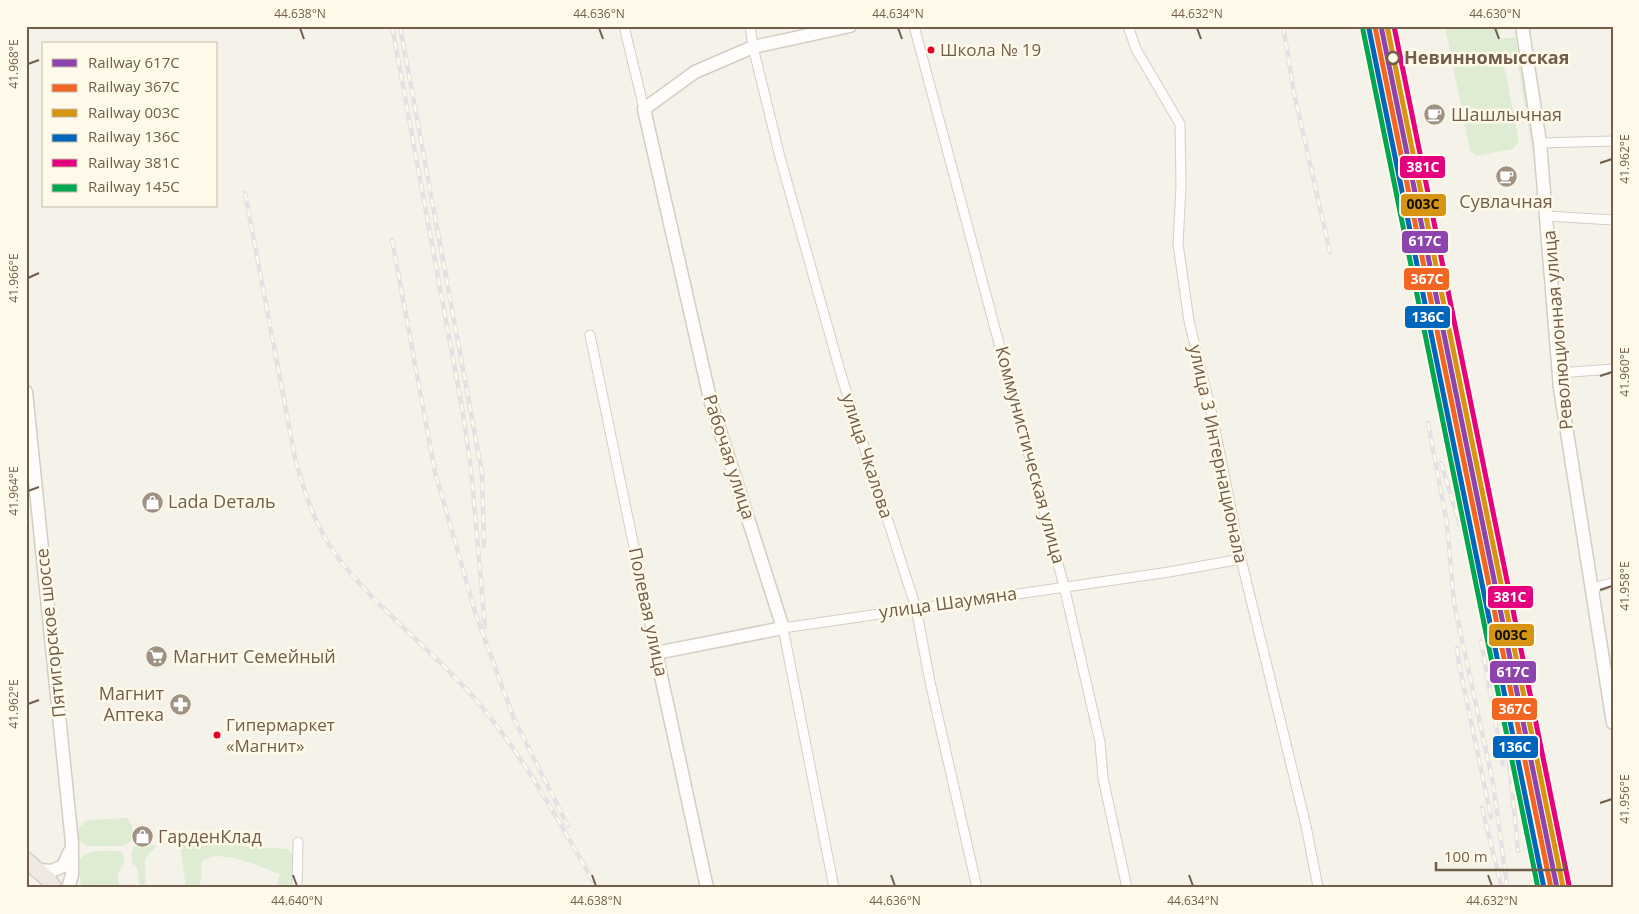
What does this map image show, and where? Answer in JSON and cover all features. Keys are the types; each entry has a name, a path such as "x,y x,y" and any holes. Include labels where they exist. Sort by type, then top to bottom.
{"highway":[{"path":"31,865 54,888"}],"main road":[{"path":"644,109 695,72 753,47 850,26"},
{"name":"Революционная улица","path":"1522,26 1540,143 1558,373 1613,723"},
{"name":"Рабочая улица","path":"644,109 711,403 782,628"},
{"name":"Пятигорское шоссе","path":"26,392 72,844 72,875 68,888"},
{"name":"улица Шаумяна","path":"656,653 782,628"},
{"name":"Полевая улица","path":"656,653 706,888"},
{"name":"Пятигорское шоссе","path":"31,865 52,871 63,866 68,860 72,844"}],"street":[{"name":"Рабочая улица","path":"624,26 644,109"},
{"name":"улица Чкалова","path":"750,26 753,47 783,166 842,378 916,608 930,682 977,888"},
{"name":"Коммунистическая улица","path":"914,26 1064,586 1100,742 1103,778 1127,888"},
{"name":"улица 3 Интернационала","path":"1128,26 1136,48 1180,124 1181,186 1178,244 1190,321 1213,418 1241,559 1306,826 1318,887"},
{"path":"1540,143 1613,141"},
{"path":"1547,216 1613,220"},
{"name":"Полевая улица","path":"590,335 656,653"},
{"path":"1558,373 1613,369"},
{"name":"улица Шаумяна","path":"782,628 1241,559"},
{"path":"1592,588 1613,583"},
{"name":"Рабочая улица","path":"782,628 834,888"},
{"path":"297,888 298,842"}],"green space":[{"path":"1445,26 1498,26 1501,39 1515,37 1519,56 1503,60 1519,141 1513,149 1476,156 1470,151"},
{"path":"1521,64 1535,146 1532,148 1518,65"},
{"path":"127,818 132,825 133,840 122,846 86,846 79,839 79,827 88,820"},
{"path":"180,842 288,849 294,857 293,888 275,888 280,874 252,863 218,856 202,862 200,888 186,888"},
{"path":"141,844 157,845 145,859 146,888 140,888 137,867 132,863 134,847"},
{"path":"98,851 121,851 124,860 118,873 119,888 81,888 79,860 83,856"}],"railway":[{"path":"392,26 462,408 471,469 485,627"},
{"path":"400,26 482,473 484,546"},
{"path":"1283,26 1294,93 1330,252"},
{"path":"245,193 295,458 306,496 322,532 336,555 352,575 386,611 459,681 493,721 539,788 593,881"},
{"path":"392,240 435,472 476,615 514,719 568,826"},
{"path":"1428,423 1447,523 1454,603 1493,783 1507,885"},
{"path":"1441,463 1460,525"},
{"path":"1459,518 1481,599 1498,683 1518,851"},
{"path":"1481,641 1503,764"},
{"path":"1457,648 1491,817"},
{"path":"1482,808 1501,885"}],"rail line":[{"name":"617C","path":"1381,26 1557,888"},
{"name":"003С","path":"1387,26 1563,887"},
{"name":"381С","path":"1394,26 1569,885"},
{"name":"367С","path":"1375,27 1551,888"},
{"name":"136С","path":"1369,29 1544,888"},
{"name":"145С","path":"1363,30 1538,888"}],"place":[{"name":"Школа № 19","path":"931,50"},
{"name":"Невинномысская","path":"1393,58"},
{"name":"Шашлычная","path":"1435,115"},
{"name":"Сувлачная","path":"1506,177"},
{"name":"Lada Dеталь","path":"152,502"},
{"name":"Магнит Семейный","path":"157,657"},
{"name":"Магнит Аптека","path":"180,704"},
{"name":"Гипермаркет «Магнит»","path":"217,735"},
{"name":"ГарденКлад","path":"142,837"}]}
